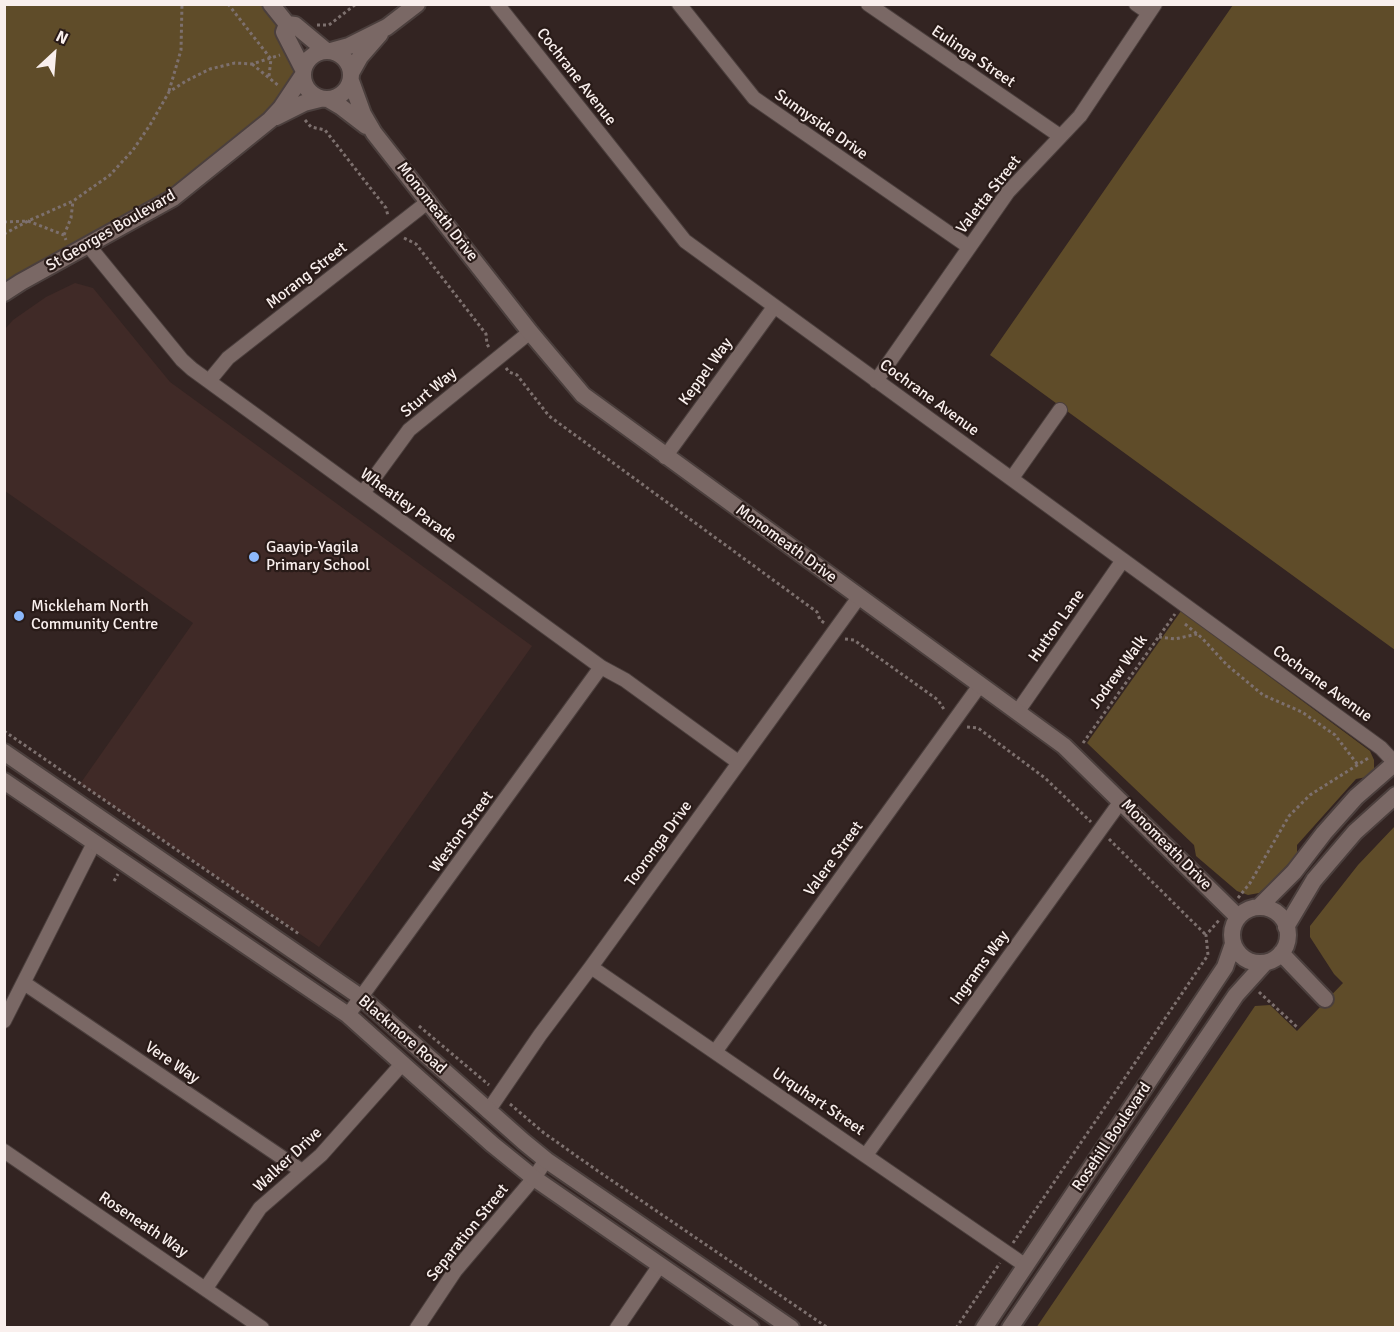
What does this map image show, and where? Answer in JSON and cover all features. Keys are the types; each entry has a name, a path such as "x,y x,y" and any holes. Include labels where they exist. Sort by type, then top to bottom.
{"street":[{"path":"272,4 286,24 295,25 328,51 345,58 351,77"},
{"path":"292,102 324,99 343,94 360,57 387,27 417,4"},
{"name":"Cochrane Avenue","path":"497,4 679,235 774,307 1381,748 1395,763"},
{"name":"Eulinga Street","path":"868,4 1060,136"},
{"path":"1136,4 1152,9"},
{"name":"Sunnyside Drive","path":"685,7 754,98 969,247"},
{"name":"Valetta Street","path":"876,381 1008,192 1080,116 1152,9"},
{"path":"286,24 284,32 303,72 308,90 324,99"},
{"path":"303,72 308,60 315,54 349,46 387,27"},
{"name":"St Georges Boulevard","path":"4,293 172,198 292,102 303,72"},
{"name":"Monomeath Drive","path":"351,77 363,114 374,133 530,332 583,395 665,457 1018,711 1075,755 1234,913"},
{"name":"Monomeath Drive","path":"324,99 352,114 374,133"},
{"name":"Morang Street","path":"209,381 228,358 429,201"},
{"name":"Wheatley Parade","path":"81,249 182,360 601,667 625,680 738,762"},
{"name":"Keppel Way","path":"665,457 774,307"},
{"name":"Sturt Way","path":"363,493 409,430 530,332"},
{"path":"1012,478 1060,410"},
{"name":"Hutton Lane","path":"1018,711 1124,560"},
{"name":"Tooronga Drive","path":"488,1111 540,1035 859,597"},
{"name":"Weston Street","path":"348,1015 601,667"},
{"name":"Valere Street","path":"715,1052 980,685"},
{"name":"Blackmore Road","path":"4,752 362,998 546,1160 791,1328"},
{"path":"1260,906 1294,872 1356,797 1395,763"},
{"name":"Blackmore Road","path":"4,781 348,1015 534,1179 751,1328"},
{"path":"1286,927 1314,880 1355,832 1395,795"},
{"name":"Ingrams Way","path":"866,1155 1121,801"},
{"path":"4,1021 94,843"},
{"path":"1260,906 1276,913 1286,927 1288,939 1281,953 1264,964 1252,962 1242,956 1233,944 1234,913 1260,906"},
{"name":"Rosehill Boulevard","path":"984,1328 1225,967 1233,944"},
{"path":"1281,953 1325,999"},
{"name":"Rosehill Boulevard","path":"1010,1328 1236,995 1264,964"},
{"name":"Urquhart Street","path":"591,967 1026,1266"},
{"name":"Vere Way","path":"24,983 302,1171"},
{"name":"Walker Drive","path":"206,1288 260,1208 321,1155 402,1064"},
{"name":"Roseneath Way","path":"4,1151 262,1328"},
{"name":"Separation Street","path":"417,1328 455,1271 534,1179 546,1160"},
{"path":"617,1328 660,1265"}],"path":[{"path":"4,234 73,201 110,175 133,150 169,92 181,50 182,4"},
{"path":"228,4 271,59 269,76"},
{"path":"307,35 318,23 329,26 356,4"},
{"path":"169,92 210,69 235,63 252,64 292,50"},
{"path":"252,64 269,76 311,127 325,130 386,208 386,214 406,241 416,244 486,334 487,344 509,372 517,375 549,416 817,612 820,620 846,639 854,640 938,700 942,709 970,729 978,728 1045,778 1100,829 1206,935 1208,955 956,1328"},
{"path":"64,235 71,218 73,201"},
{"path":"4,222 28,221 64,235 81,249"},
{"name":"Jodrew Walk","path":"1075,755 1183,603"},
{"path":"1174,615 1263,695 1302,712 1335,735 1358,765"},
{"path":"1159,637 1175,639 1197,634"},
{"path":"1206,935 1234,913 1289,816 1310,795 1381,748"}],"shaded area":[{"path":"4,5 271,5 303,69 292,92 173,198 5,293"},
{"path":"1233,5 1395,5 1395,650 990,355"},
{"name":"Gaayip-Yagila Primary School","path":"75,283 93,288 170,382 532,646 319,947 80,784 193,623 5,491 5,329 13,320 46,297"},
{"path":"1181,611 1370,751 1374,760 1374,769 1367,777 1356,779 1297,845 1297,855 1259,893 1248,895 1237,891 1196,856 1194,845 1087,743"},
{"path":"1395,826 1395,1327 1036,1328 1255,1006 1270,1005 1297,1031 1343,983 1334,974 1310,937 1310,926 1358,865"}],"place":[{"name":"Gaayip-Yagila Primary School","path":"254,557"},
{"name":"Mickleham North Community Centre","path":"19,616"}]}
